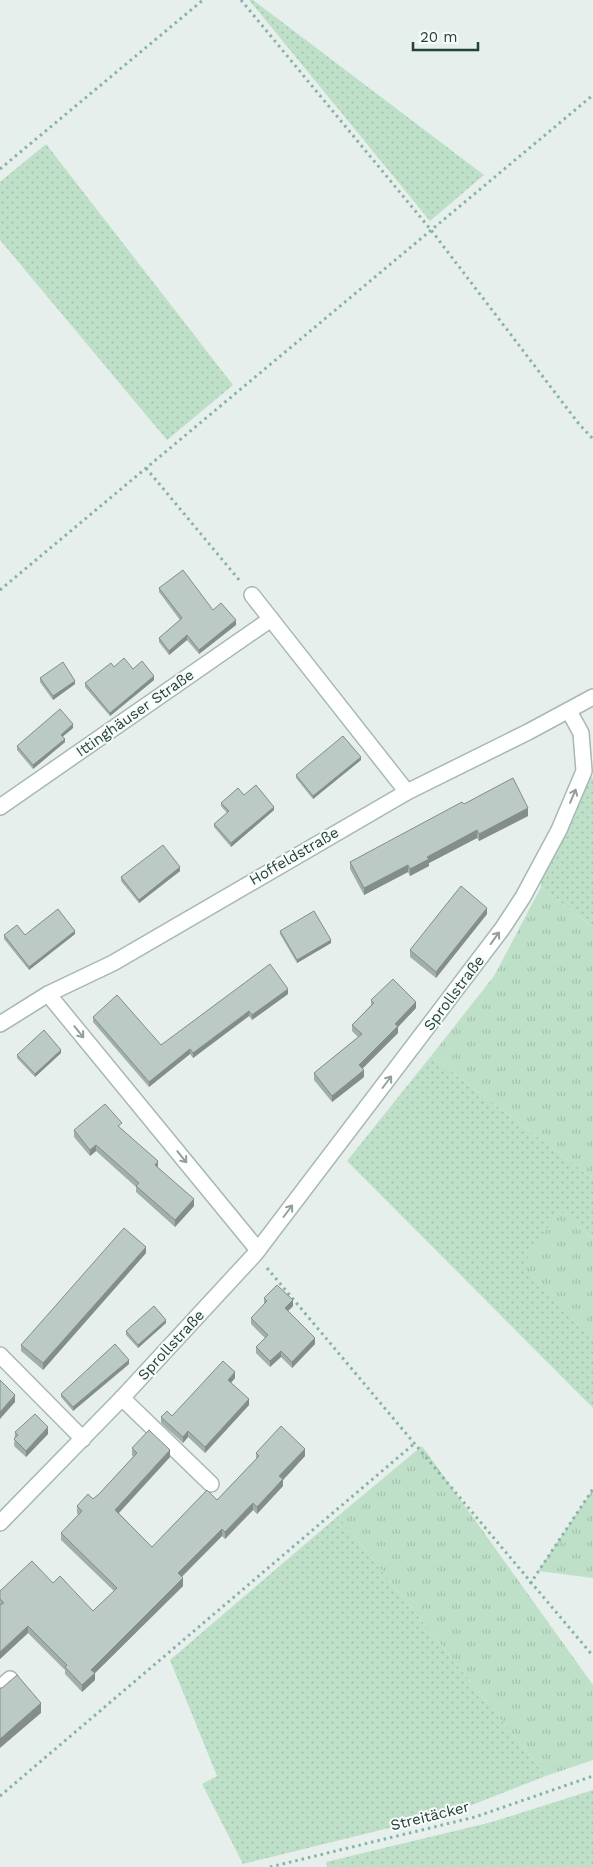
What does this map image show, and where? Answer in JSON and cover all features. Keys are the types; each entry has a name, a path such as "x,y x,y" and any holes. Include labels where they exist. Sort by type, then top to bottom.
{"street":[{"path":"252,595 407,792"},
{"name":"Ittinghäuser Straße","path":"0,807 271,619"},
{"name":"Hoffeldstraße","path":"0,1024 48,994 113,963 407,792 569,711 593,697"},
{"name":"Sprollstraße","path":"0,1523 122,1398 256,1252 445,1006 524,896 558,830 584,771 582,733 569,711"},
{"path":"48,994 256,1252"},
{"path":"0,1354 83,1439"},
{"path":"122,1398 211,1484"}],"path":[{"path":"0,169 203,0"},
{"path":"241,0 431,230 562,402 593,439"},
{"path":"0,590 593,95"},
{"path":"146,468 252,595"},
{"path":"256,1252 530,1584 593,1656"},
{"path":"0,1796 415,1443"},
{"path":"530,1584 593,1490"},
{"name":"Streitäcker","path":"270,1867 475,1817 593,1776"}],"green space":[{"path":"249,0 253,0 484,175 430,221"},
{"path":"46,144 233,385 167,440 0,240 0,182"},
{"path":"584,771 593,778 593,927 541,887 540,866"},
{"path":"541,887 593,927 593,1179 431,1056 494,976"},
{"path":"431,1056 593,1179 593,1239 560,1210 521,1267 593,1340 593,1408 347,1161"},
{"path":"560,1209 593,1239 593,1340 520,1267"},
{"path":"422,1446 593,1685 593,1760 546,1776 338,1516"},
{"path":"593,1489 593,1578 538,1571"},
{"path":"338,1516 546,1776 454,1812 243,1864 202,1784 217,1776 170,1660"},
{"path":"593,1790 593,1867 327,1867 326,1862 492,1822"}],"building":[{"path":"183,570 213,610 221,603 236,620 199,650 187,635 169,651 159,638 182,618 159,588"},
{"path":"124,658 133,669 142,661 154,676 110,713 85,683 111,663 114,667"},
{"path":"63,662 75,681 53,696 40,678"},
{"path":"60,709 73,724 61,735 65,739 33,765 17,746"},
{"path":"343,736 361,757 313,796 296,775"},
{"path":"513,778 528,808 479,834 477,830 427,857 429,859 410,869 408,865 364,888 350,862 462,802 464,804"},
{"path":"256,785 274,807 231,843 214,824 229,811 221,803 238,788 244,795"},
{"path":"163,845 180,867 139,900 121,877"},
{"path":"461,886 487,908 436,972 410,950"},
{"path":"58,909 75,931 29,967 4,935 17,925 25,935"},
{"path":"314,911 331,940 297,960 280,931"},
{"path":"270,964 288,989 252,1015 249,1011 193,1053 190,1049 149,1082 93,1017 117,995 161,1045"},
{"path":"393,979 416,1002 395,1024 398,1026 359,1065 364,1070 332,1096 314,1073 362,1034 352,1025 374,1003 371,1000"},
{"path":"44,1030 61,1050 35,1074 17,1055"},
{"path":"105,1104 122,1123 118,1126 158,1161 155,1165 194,1199 175,1220 136,1186 139,1183 96,1145 90,1150 74,1130"},
{"path":"124,1228 146,1247 43,1363 21,1345"},
{"path":"277,1285 293,1300 285,1308 315,1338 292,1362 281,1351 270,1361 256,1347 268,1335 251,1318 267,1301 264,1298"},
{"path":"154,1306 166,1320 138,1345 126,1331"},
{"path":"115,1344 129,1360 73,1407 61,1394"},
{"path":"223,1361 235,1372 228,1380 249,1399 205,1447 188,1431 183,1437 161,1417 167,1411 172,1416"},
{"path":"0,1380 15,1395 0,1412"},
{"path":"35,1414 48,1427 26,1451 14,1439 18,1435 15,1432"},
{"path":"281,1426 305,1449 279,1476 283,1479 257,1507 253,1503 225,1532 222,1529 178,1573 183,1578 91,1670 95,1673 82,1685 65,1667 67,1665 28,1626 0,1652 0,1605 4,1603 0,1599 0,1591 32,1561 53,1583 60,1576 93,1611 117,1588 61,1533 82,1511 77,1506 88,1494 93,1499 99,1494 137,1453 132,1448 149,1430 170,1450 115,1510 152,1547 207,1490 217,1500 259,1456 256,1453"},
{"path":"17,1675 41,1703 0,1739 0,1688"}]}
